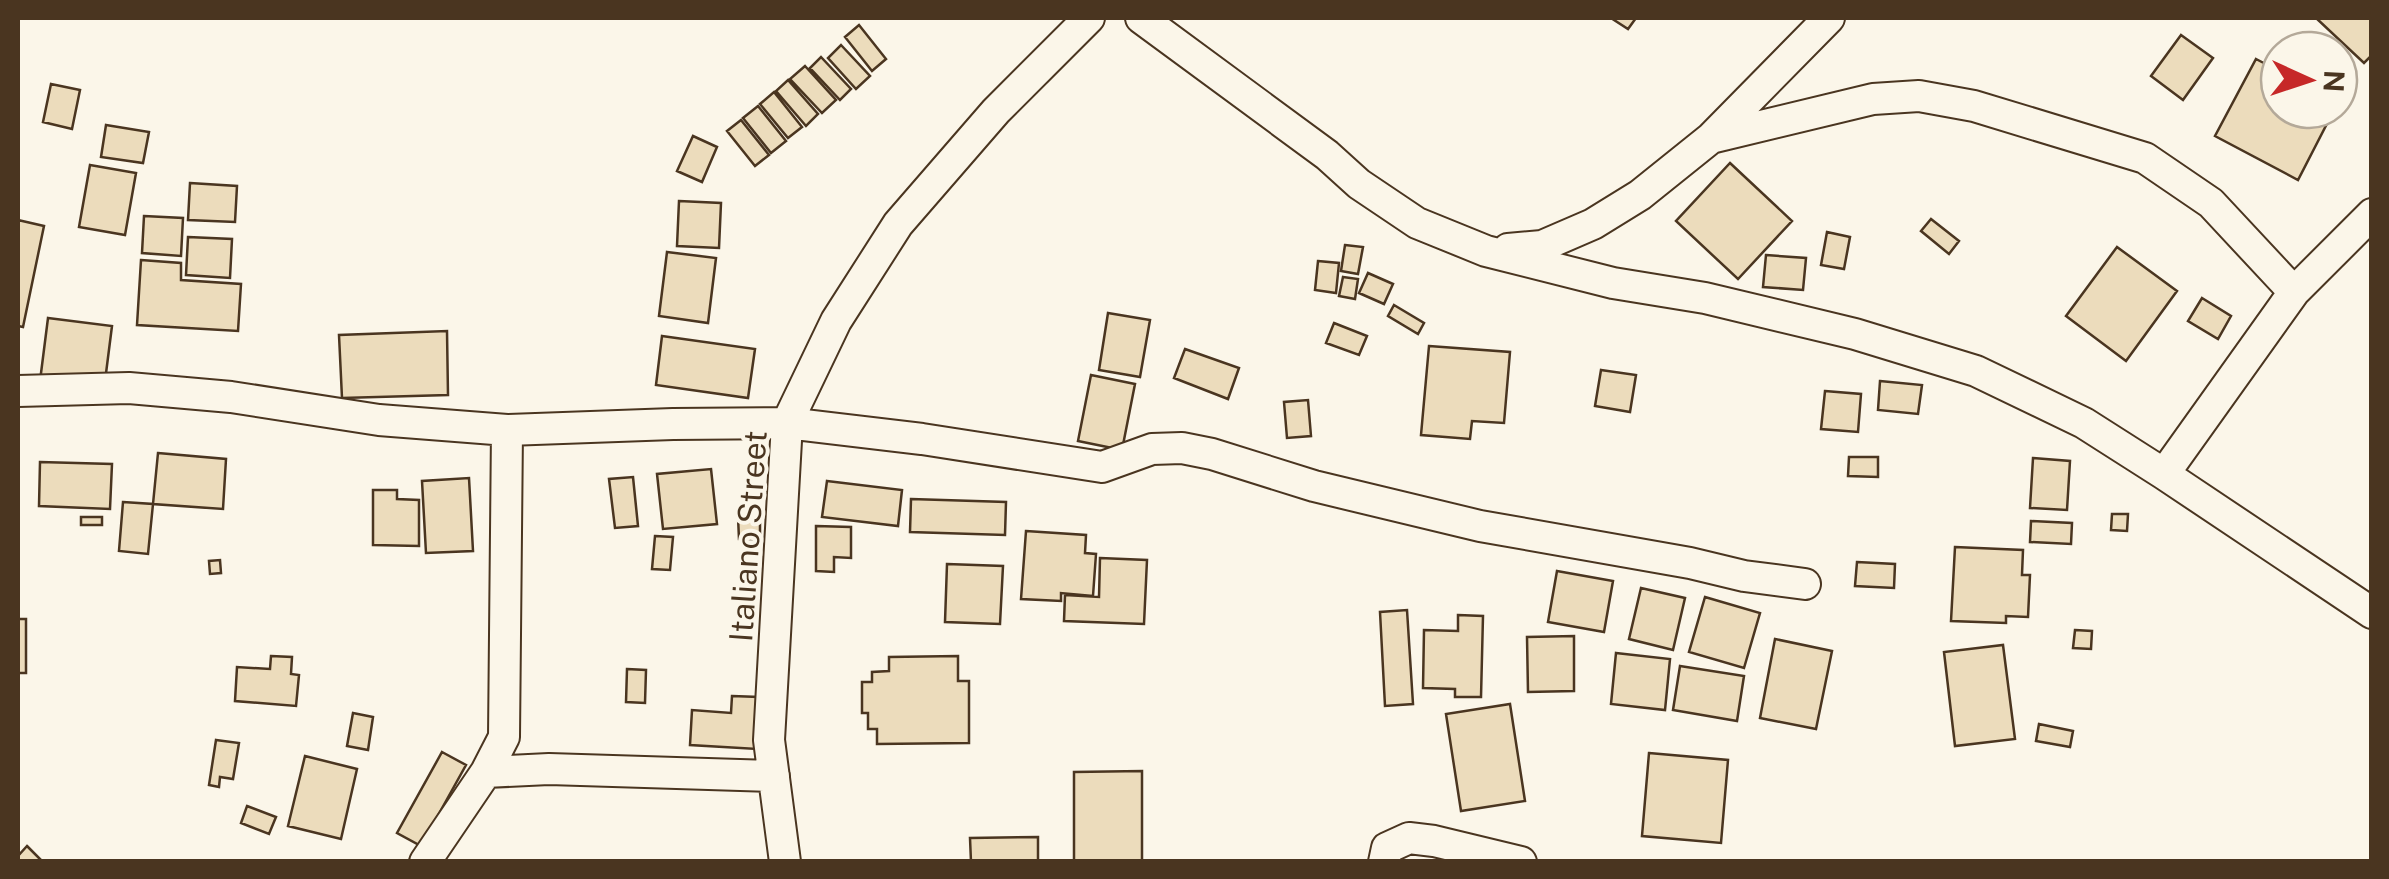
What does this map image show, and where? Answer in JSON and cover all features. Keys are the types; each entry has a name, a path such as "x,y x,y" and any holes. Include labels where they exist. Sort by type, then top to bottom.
{"street":[{"name":"Italiano Street","path":"786,862 769,740 787,423 836,321 898,224 996,112 1089,18"},
{"path":"1486,251 1542,246 1593,224 1640,195 1711,138 1829,18"},
{"path":"1147,20 1327,155 1359,184 1417,223 1486,251 1613,283 1705,298 1855,334 1976,371 2084,423 2372,613"},
{"path":"1711,138 1873,99 1920,96 1974,106 2145,158 2212,203 2294,292"},
{"path":"2164,474 2294,292 2372,214"},
{"path":"18,391 130,388 379,420 507,430 787,423 1102,467 1152,449 1182,448 1314,486 1480,526 1805,584"},
{"path":"424,862 486,772 504,737 507,430"},
{"path":"486,772 548,769 774,776"},
{"path":"1384,862 1388,848 1409,838 1522,862"}],"building":[{"path":"1611,18 1636,18 1628,29"},
{"path":"2316,18 2372,18 2372,55 2364,63 2359,58 2359,30 2329,30"},
{"path":"859,25 886,59 872,71 845,37"},
{"path":"2181,35 2213,58 2183,100 2151,76"},
{"path":"841,45 870,76 856,89 828,58"},
{"path":"821,57 851,89 840,100 810,68"},
{"path":"2256,59 2259,130 2324,130 2298,180 2215,136"},
{"path":"805,66 836,100 822,113 790,79"},
{"path":"788,80 818,114 806,126 776,91"},
{"path":"51,84 80,90 72,129 43,122"},
{"path":"774,92 802,127 788,138 760,104"},
{"path":"758,106 786,141 771,153 743,118"},
{"path":"741,120 769,155 755,166 727,131"},
{"path":"106,125 149,132 143,163 101,157"},
{"path":"693,136 717,147 702,182 677,171"},
{"path":"1730,163 1792,221 1738,279 1676,221"},
{"path":"90,165 136,173 125,235 79,227"},
{"path":"190,183 237,186 235,222 188,220"},
{"path":"679,201 721,203 719,248 677,246"},
{"path":"144,216 183,218 181,256 142,253"},
{"path":"1931,219 1959,241 1949,254 1921,231"},
{"path":"18,220 44,226 23,327 18,326"},
{"path":"1827,232 1850,237 1844,269 1821,265"},
{"path":"188,237 232,239 230,278 186,275"},
{"path":"1345,245 1363,247 1358,274 1341,271"},
{"path":"2117,247 2177,291 2126,361 2066,316"},
{"path":"667,252 716,258 708,323 659,316"},
{"path":"1766,255 1806,258 1803,290 1763,287"},
{"path":"141,260 181,263 181,280 241,284 238,331 137,325"},
{"path":"1318,261 1339,263 1336,293 1315,290"},
{"path":"1368,273 1393,284 1384,304 1359,293"},
{"path":"1343,277 1358,279 1355,299 1339,296"},
{"path":"2202,298 2231,316 2218,339 2188,321"},
{"path":"1394,305 1424,323 1418,334 1388,316"},
{"path":"1108,313 1150,320 1140,377 1099,370"},
{"path":"48,318 112,326 104,389 40,381"},
{"path":"1334,323 1367,336 1359,355 1326,343"},
{"path":"447,331 448,395 342,398 339,335"},
{"path":"662,336 755,349 748,398 656,385"},
{"path":"1429,346 1510,352 1504,423 1472,421 1470,439 1421,435"},
{"path":"1185,349 1239,368 1228,399 1174,378"},
{"path":"1601,370 1636,375 1630,412 1595,406"},
{"path":"1091,375 1135,384 1122,450 1078,441"},
{"path":"1880,381 1922,385 1918,414 1878,410"},
{"path":"1825,391 1861,394 1858,432 1821,429"},
{"path":"1308,400 1311,436 1287,438 1284,402"},
{"path":"158,453 226,459 223,509 153,504"},
{"path":"1849,457 1878,457 1878,477 1848,476"},
{"path":"2033,458 2070,461 2067,510 2030,508"},
{"path":"40,462 112,464 110,509 39,506"},
{"path":"711,469 717,524 663,529 657,474"},
{"path":"633,477 638,526 615,528 609,479"},
{"path":"469,478 473,551 426,553 422,481"},
{"path":"827,481 902,490 898,526 822,517"},
{"path":"373,490 397,490 397,499 419,500 419,546 373,545"},
{"path":"911,499 1006,502 1005,535 910,532"},
{"path":"123,502 153,504 148,554 119,551"},
{"path":"2112,514 2128,514 2127,531 2111,530"},
{"path":"81,517 102,517 102,525 81,525"},
{"path":"738,517 760,517 760,539 739,539"},
{"path":"2031,521 2072,523 2071,544 2030,542"},
{"path":"816,526 851,527 851,558 834,557 834,572 816,571"},
{"path":"1026,531 1086,535 1085,553 1096,554 1093,596 1061,593 1061,601 1021,599"},
{"path":"655,536 673,537 670,570 652,569"},
{"path":"1955,547 2023,550 2022,575 2030,575 2028,617 2006,616 2006,623 1951,621"},
{"path":"1100,558 1147,560 1144,624 1064,621 1065,595 1099,597"},
{"path":"220,560 221,573 210,574 209,561"},
{"path":"1857,562 1895,564 1894,588 1855,586"},
{"path":"947,564 1003,566 1000,624 945,622"},
{"path":"1557,571 1613,581 1604,632 1548,622"},
{"path":"1641,588 1685,598 1673,650 1629,639"},
{"path":"1705,597 1760,613 1744,668 1689,652"},
{"path":"1407,610 1413,704 1385,706 1380,612"},
{"path":"1458,615 1483,616 1481,697 1455,697 1455,689 1423,688 1424,630 1458,631"},
{"path":"18,619 26,619 26,673 18,673"},
{"path":"2075,630 2092,631 2091,649 2073,648"},
{"path":"1574,636 1574,691 1528,692 1527,637"},
{"path":"1775,639 1832,651 1816,729 1760,718"},
{"path":"2003,645 2015,739 1955,746 1944,652"},
{"path":"1616,653 1670,659 1665,710 1611,704"},
{"path":"271,656 292,657 291,674 299,675 296,706 235,701 237,667 270,669"},
{"path":"958,656 958,681 969,681 969,743 877,744 877,729 868,729 868,713 862,713 862,682 872,682 872,672 889,671 889,657"},
{"path":"1680,666 1744,676 1737,721 1673,710"},
{"path":"627,669 646,670 645,703 626,702"},
{"path":"732,696 759,697 757,749 690,745 692,710 731,713"},
{"path":"1510,704 1525,801 1461,811 1446,714"},
{"path":"353,713 373,717 368,750 347,746"},
{"path":"2039,724 2073,731 2070,747 2036,741"},
{"path":"216,740 239,743 233,779 220,777 219,787 209,785"},
{"path":"442,752 466,765 421,846 397,833"},
{"path":"1649,753 1728,760 1721,843 1642,836"},
{"path":"305,756 357,769 341,839 288,826"},
{"path":"1142,771 1142,862 1074,862 1074,772"},
{"path":"247,806 276,817 269,834 241,823"},
{"path":"1038,837 1038,862 971,862 970,838"},
{"path":"27,846 43,862 18,862"}]}
